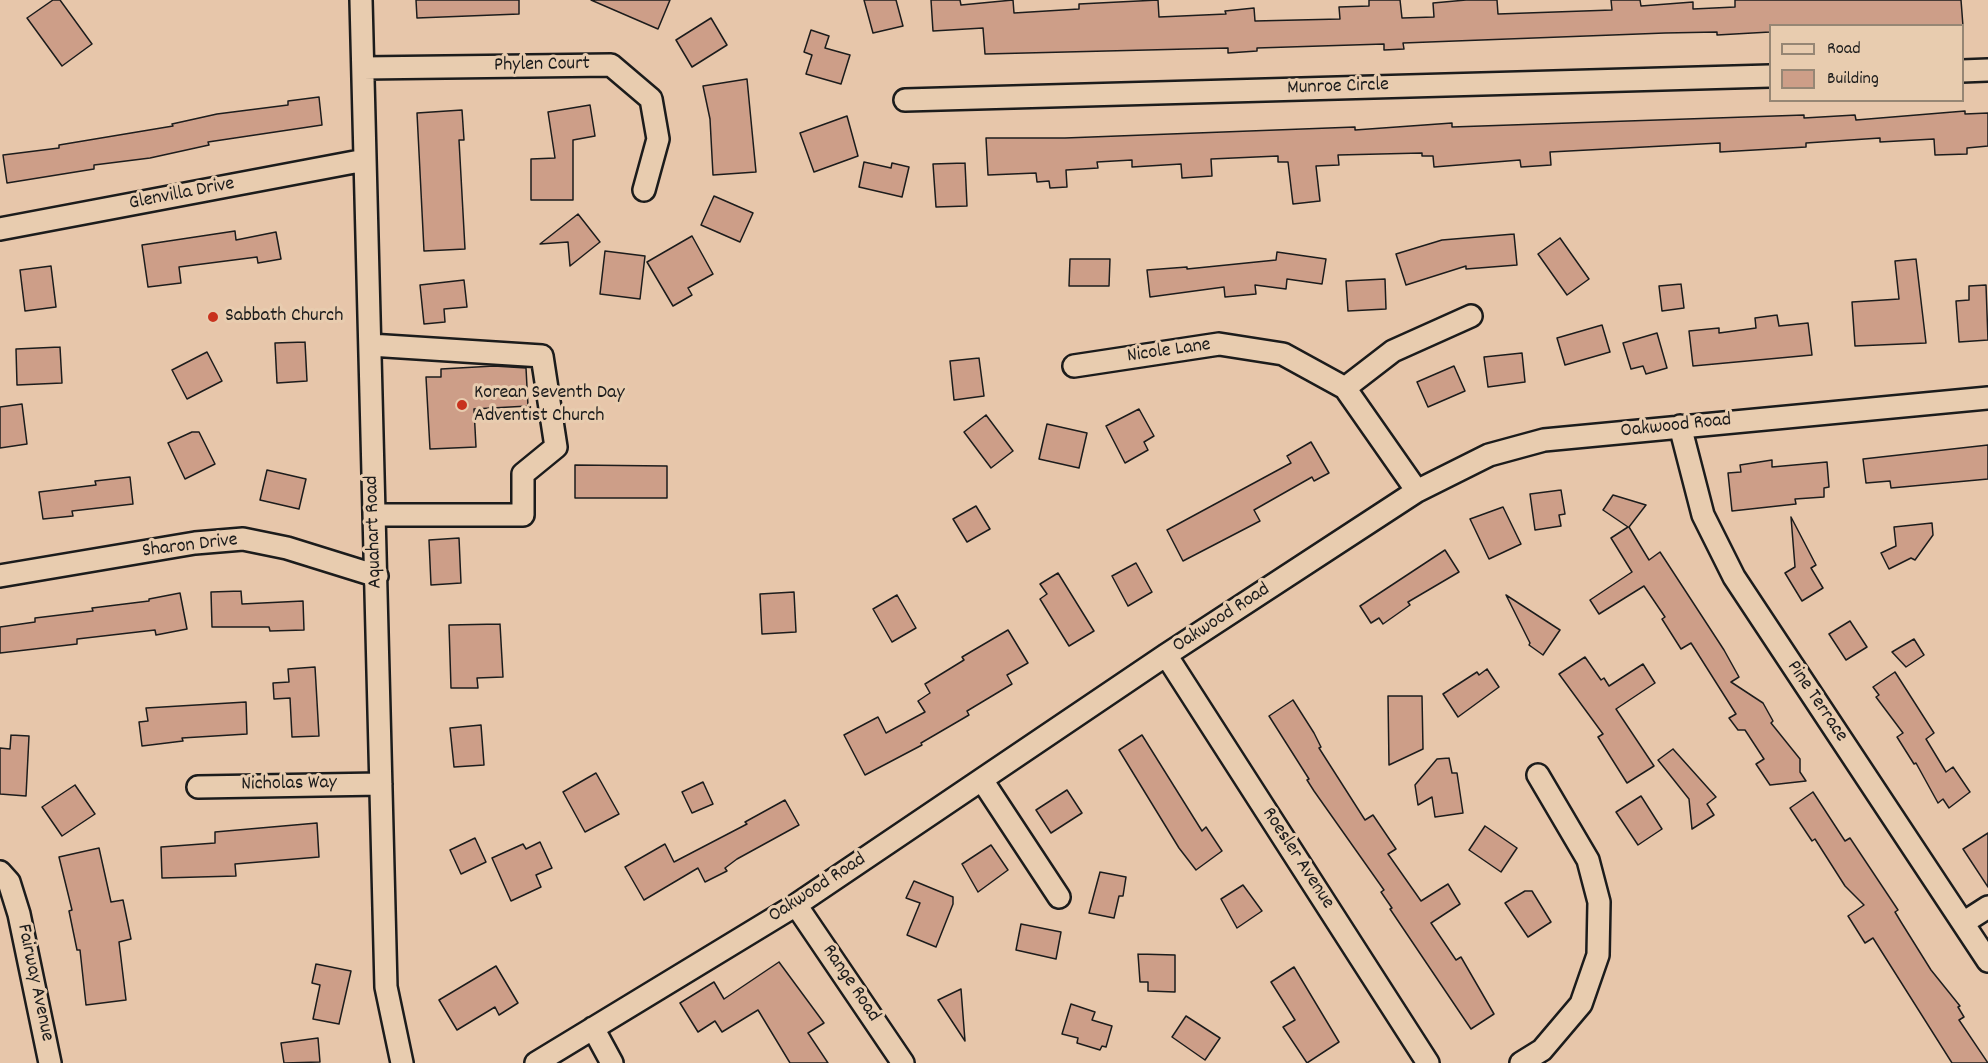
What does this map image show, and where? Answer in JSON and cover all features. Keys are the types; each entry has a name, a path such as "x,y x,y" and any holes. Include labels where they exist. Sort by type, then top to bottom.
{"street":[{"name":"Aquahart Road","path":"361,0 386,987 402,1063"},
{"name":"Phylen Court","path":"363,68 611,65 651,99 658,139 644,190"},
{"path":"1964,71 1988,70"},
{"name":"Munroe Circle","path":"905,100 1769,76"},
{"name":"Glenvilla Drive","path":"0,229 365,160"},
{"path":"1345,387 1394,351 1471,316"},
{"name":"Nicole Lane","path":"1074,366 1219,344 1283,354 1345,387 1417,491"},
{"path":"370,345 542,356 556,447 523,474 523,515 375,515"},
{"name":"Oakwood Road","path":"536,1063 796,905 1166,656 1417,491 1489,454 1544,440 1988,398"},
{"name":"Pine Terrace","path":"1680,426 1703,515 1734,577 1988,961"},
{"name":"Sharon Drive","path":"0,576 195,543 243,539 287,548 377,576"},
{"name":"Roesler Avenue","path":"1166,656 1428,1063"},
{"path":"1521,1063 1542,1050 1581,1004 1598,954 1599,902 1588,860 1538,775"},
{"path":"982,780 1059,897"},
{"name":"Nicholas Way","path":"198,787 381,784"},
{"name":"Fairway Avenue","path":"0,872 9,882 20,914 50,1063"},
{"name":"Range Road","path":"796,905 903,1063"},
{"path":"1964,923 1988,907"},
{"path":"593,1028 612,1063"}],"building":[{"path":"53,0 60,0 92,44 62,66 27,18"},
{"path":"416,0 519,0 519,14 417,18"},
{"path":"591,0 670,0 658,29"},
{"path":"864,0 896,0 903,26 873,33"},
{"path":"931,0 960,0 961,5 1013,0 1014,13 1079,9 1079,4 1158,0 1159,17 1226,14 1225,11 1254,8 1255,21 1340,19 1339,7 1369,6 1369,0 1400,0 1402,18 1434,17 1433,3 1466,0 1497,0 1498,14 1612,10 1611,0 1640,0 1641,6 1693,2 1693,9 1735,7 1735,0 1961,0 1963,24 1769,24 1769,32 1717,35 1717,32 1665,33 1403,43 1404,49 1384,50 1384,44 1257,48 1257,51 1228,53 1228,48 985,54 983,28 933,31"},
{"path":"711,18 727,45 692,67 676,40"},
{"path":"811,30 829,36 825,48 850,55 841,84 806,74 812,55 804,52"},
{"path":"747,79 756,172 713,175 710,119 703,86"},
{"path":"319,97 322,125 208,142 209,145 150,158 94,165 94,169 7,183 3,155 59,148 59,145 173,126 172,124 217,114 288,105 288,101"},
{"path":"590,105 595,136 573,140 573,200 531,200 531,159 555,158 548,112"},
{"path":"462,110 464,140 459,140 465,249 424,251 417,113"},
{"path":"1965,111 1965,114 1988,113 1988,146 1967,148 1967,154 1935,155 1934,139 1880,142 1880,138 1806,143 1806,147 1720,152 1720,143 1550,152 1551,165 1521,167 1520,160 1434,167 1433,156 1422,156 1422,153 1338,155 1339,165 1316,166 1320,201 1293,204 1288,162 1278,162 1278,156 1211,159 1212,176 1182,178 1181,164 1132,167 1132,160 1097,162 1098,168 1066,170 1067,187 1050,188 1049,181 1037,182 1036,173 988,175 986,138 1065,138 1355,127 1355,130 1452,123 1452,127 1804,115 1804,118 1855,115 1856,120"},
{"path":"847,116 858,156 814,172 800,133"},
{"path":"864,162 891,168 892,163 909,167 902,197 859,187"},
{"path":"965,163 967,206 936,207 933,164"},
{"path":"714,196 753,213 740,242 701,225"},
{"path":"578,214 600,242 570,266 568,242 540,244"},
{"path":"235,231 236,240 276,232 281,259 258,263 257,257 179,267 181,283 148,287 142,245"},
{"path":"1514,234 1517,265 1466,269 1466,266 1406,285 1396,254 1442,240"},
{"path":"692,236 713,274 688,288 692,295 673,306 647,262"},
{"path":"1560,238 1589,279 1567,295 1538,254"},
{"path":"605,251 645,256 640,299 600,294"},
{"path":"1277,252 1326,259 1322,284 1287,279 1286,289 1255,285 1256,294 1225,297 1224,287 1150,297 1147,270 1187,267 1187,269 1276,260"},
{"path":"1070,259 1110,259 1109,286 1069,286"},
{"path":"1916,259 1926,343 1855,346 1852,302 1899,299 1895,261"},
{"path":"51,266 56,307 25,311 20,270"},
{"path":"1385,279 1386,309 1348,311 1346,281"},
{"path":"464,280 467,307 444,309 445,322 424,324 420,285"},
{"path":"1681,284 1684,308 1662,311 1659,286"},
{"path":"1986,285 1988,340 1959,342 1956,301 1969,300 1969,286"},
{"path":"1777,315 1779,326 1808,323 1812,355 1693,366 1689,331 1719,328 1719,333 1756,328 1755,318"},
{"path":"1602,325 1610,352 1565,365 1557,338"},
{"path":"1657,333 1667,368 1646,374 1643,366 1631,369 1623,343"},
{"path":"305,342 307,381 277,383 275,343"},
{"path":"60,347 62,383 17,385 16,349"},
{"path":"207,352 222,381 187,399 172,370"},
{"path":"1522,353 1525,382 1488,387 1484,357"},
{"path":"979,358 984,396 954,400 950,361"},
{"path":"494,366 526,368 528,406 474,409 476,447 430,449 426,377 441,377 441,369"},
{"path":"1454,366 1465,391 1428,407 1417,382"},
{"path":"22,404 27,444 0,448 0,407"},
{"path":"1139,409 1154,436 1144,442 1148,450 1125,463 1106,426"},
{"path":"986,415 1013,451 991,468 964,432"},
{"path":"1047,424 1087,433 1079,468 1039,459"},
{"path":"192,432 199,432 215,464 185,479 168,443"},
{"path":"1311,442 1329,473 1314,481 1312,477 1254,510 1260,521 1183,561 1167,530 1291,463 1287,456"},
{"path":"1988,445 1988,479 1891,488 1890,481 1866,483 1863,459"},
{"path":"1772,460 1772,467 1827,462 1829,487 1824,488 1824,497 1795,499 1796,504 1732,511 1728,473 1741,472 1740,465"},
{"path":"575,465 667,466 667,498 575,498"},
{"path":"267,470 306,479 299,509 260,500"},
{"path":"130,477 133,504 72,511 73,516 43,519 39,492 96,485 95,481"},
{"path":"1561,490 1565,514 1559,515 1561,526 1535,530 1530,494"},
{"path":"1613,495 1646,505 1629,527 1649,560 1660,552 1739,677 1731,682 1763,703 1773,721 1771,723 1800,759 1800,772 1806,781 1770,785 1756,764 1764,759 1745,730 1738,730 1729,718 1736,714 1691,643 1681,649 1662,619 1665,617 1644,586 1599,614 1590,600 1632,572 1611,538 1628,527 1603,510"},
{"path":"976,506 990,529 967,542 953,519"},
{"path":"1503,507 1521,544 1489,559 1470,519"},
{"path":"1791,517 1816,565 1811,568 1823,588 1802,601 1785,573 1795,567"},
{"path":"1932,523 1933,535 1915,560 1911,558 1889,569 1881,553 1896,546 1894,527"},
{"path":"459,538 461,583 431,585 429,540"},
{"path":"1445,550 1459,572 1408,602 1410,605 1383,624 1379,618 1371,623 1360,606"},
{"path":"1136,563 1152,592 1128,606 1112,576"},
{"path":"1058,573 1094,631 1069,646 1040,599 1047,594 1040,584"},
{"path":"241,591 242,604 303,601 304,630 270,631 269,627 212,627 211,592"},
{"path":"794,592 796,632 762,634 760,594"},
{"path":"180,593 187,629 156,635 155,630 77,639 77,644 0,653 0,627 35,622 35,618 93,611 92,608 149,601 149,599"},
{"path":"897,595 916,628 892,642 873,609"},
{"path":"1506,595 1560,630 1543,655 1529,645"},
{"path":"1850,621 1867,647 1846,660 1829,634"},
{"path":"500,624 503,677 477,678 478,688 451,688 449,625"},
{"path":"1008,630 1028,663 1007,675 1012,684 967,711 969,715 921,743 922,745 865,775 844,735 878,717 886,733 925,712 918,701 930,693 925,684 964,660 962,657"},
{"path":"1914,639 1924,655 1906,667 1892,652"},
{"path":"1585,657 1601,680 1604,678 1609,686 1643,664 1655,683 1616,709 1654,766 1627,783 1598,737 1603,734 1559,674"},
{"path":"315,667 319,736 292,737 290,698 274,699 273,683 289,682 288,669"},
{"path":"1487,669 1499,687 1458,717 1443,694 1477,672 1479,675"},
{"path":"1895,672 1934,733 1926,739 1946,772 1953,767 1970,792 1949,808 1943,799 1938,803 1916,763 1914,764 1897,737 1903,733 1876,697 1879,695 1873,687"},
{"path":"1388,696 1422,696 1423,749 1389,765"},
{"path":"1293,700 1314,733 1321,747 1319,748 1365,820 1373,815 1396,849 1388,854 1421,901 1448,884 1460,904 1431,923 1456,960 1461,957 1494,1014 1471,1029 1390,909 1392,908 1381,892 1384,890 1314,791 1307,780 1309,779 1269,716"},
{"path":"246,702 247,734 182,738 183,741 142,746 139,722 148,721 146,708"},
{"path":"481,725 484,765 454,767 450,728"},
{"path":"11,735 29,736 26,796 0,794 0,748 10,749"},
{"path":"1142,735 1202,831 1206,827 1222,851 1196,870 1179,848 1119,750"},
{"path":"1673,749 1716,797 1707,804 1714,815 1692,829 1689,799 1658,760"},
{"path":"1449,758 1452,773 1457,773 1463,813 1435,817 1432,797 1418,805 1415,785 1437,759"},
{"path":"596,773 619,814 585,832 563,792"},
{"path":"703,782 713,804 692,813 682,792"},
{"path":"75,785 95,814 62,836 42,807"},
{"path":"1067,790 1082,813 1051,833 1036,810"},
{"path":"1813,792 1845,841 1850,838 1898,910 1895,912 1931,970 1960,1006 1958,1007 1964,1017 1959,1020 1988,1063 1952,1063 1873,938 1865,943 1848,916 1864,905 1845,886 1815,839 1812,841 1790,808"},
{"path":"1641,796 1662,829 1638,845 1616,812"},
{"path":"785,800 799,825 737,859 725,868 727,871 705,882 698,868 644,900 625,867 665,844 674,862 747,824 745,822"},
{"path":"317,823 319,857 235,864 236,876 162,878 161,847 215,843 215,832"},
{"path":"1485,826 1517,848 1501,872 1469,850"},
{"path":"1988,833 1988,887 1963,849"},
{"path":"475,838 486,862 461,874 450,850"},
{"path":"540,842 552,868 536,875 541,887 511,901 492,858 523,844 526,849"},
{"path":"991,845 1008,870 978,892 962,864"},
{"path":"99,848 111,902 123,900 131,939 119,942 126,1000 86,1005 80,950 77,950 69,911 72,910 59,857"},
{"path":"1100,872 1126,877 1123,896 1119,896 1114,918 1089,913"},
{"path":"914,881 953,897 953,904 936,947 907,935 920,903 906,898"},
{"path":"1243,885 1262,911 1237,928 1221,899"},
{"path":"1525,891 1532,891 1551,922 1528,937 1505,903"},
{"path":"1021,924 1061,932 1056,959 1016,950"},
{"path":"1138,954 1175,955 1175,992 1148,991 1148,982 1140,982"},
{"path":"779,962 824,1023 808,1033 828,1063 790,1063 758,1010 722,1032 715,1021 698,1032 680,1003 714,982 724,999"},
{"path":"316,964 351,971 339,1024 313,1019 320,985 312,983"},
{"path":"496,966 518,1003 499,1015 495,1007 457,1030 439,1000"},
{"path":"1294,967 1339,1042 1307,1063 1283,1027 1295,1020 1271,982"},
{"path":"961,989 965,1041 938,1000"},
{"path":"1071,1004 1095,1012 1092,1020 1112,1026 1106,1047 1102,1046 1100,1050 1077,1043 1078,1038 1062,1034"},
{"path":"1186,1016 1220,1038 1205,1060 1172,1037"},
{"path":"318,1038 320,1062 284,1063 281,1043"}],"place":[{"name":"Sabbath Church","path":"213,317"},
{"name":"Korean Seventh Day Adventist Church","path":"462,405"}]}
